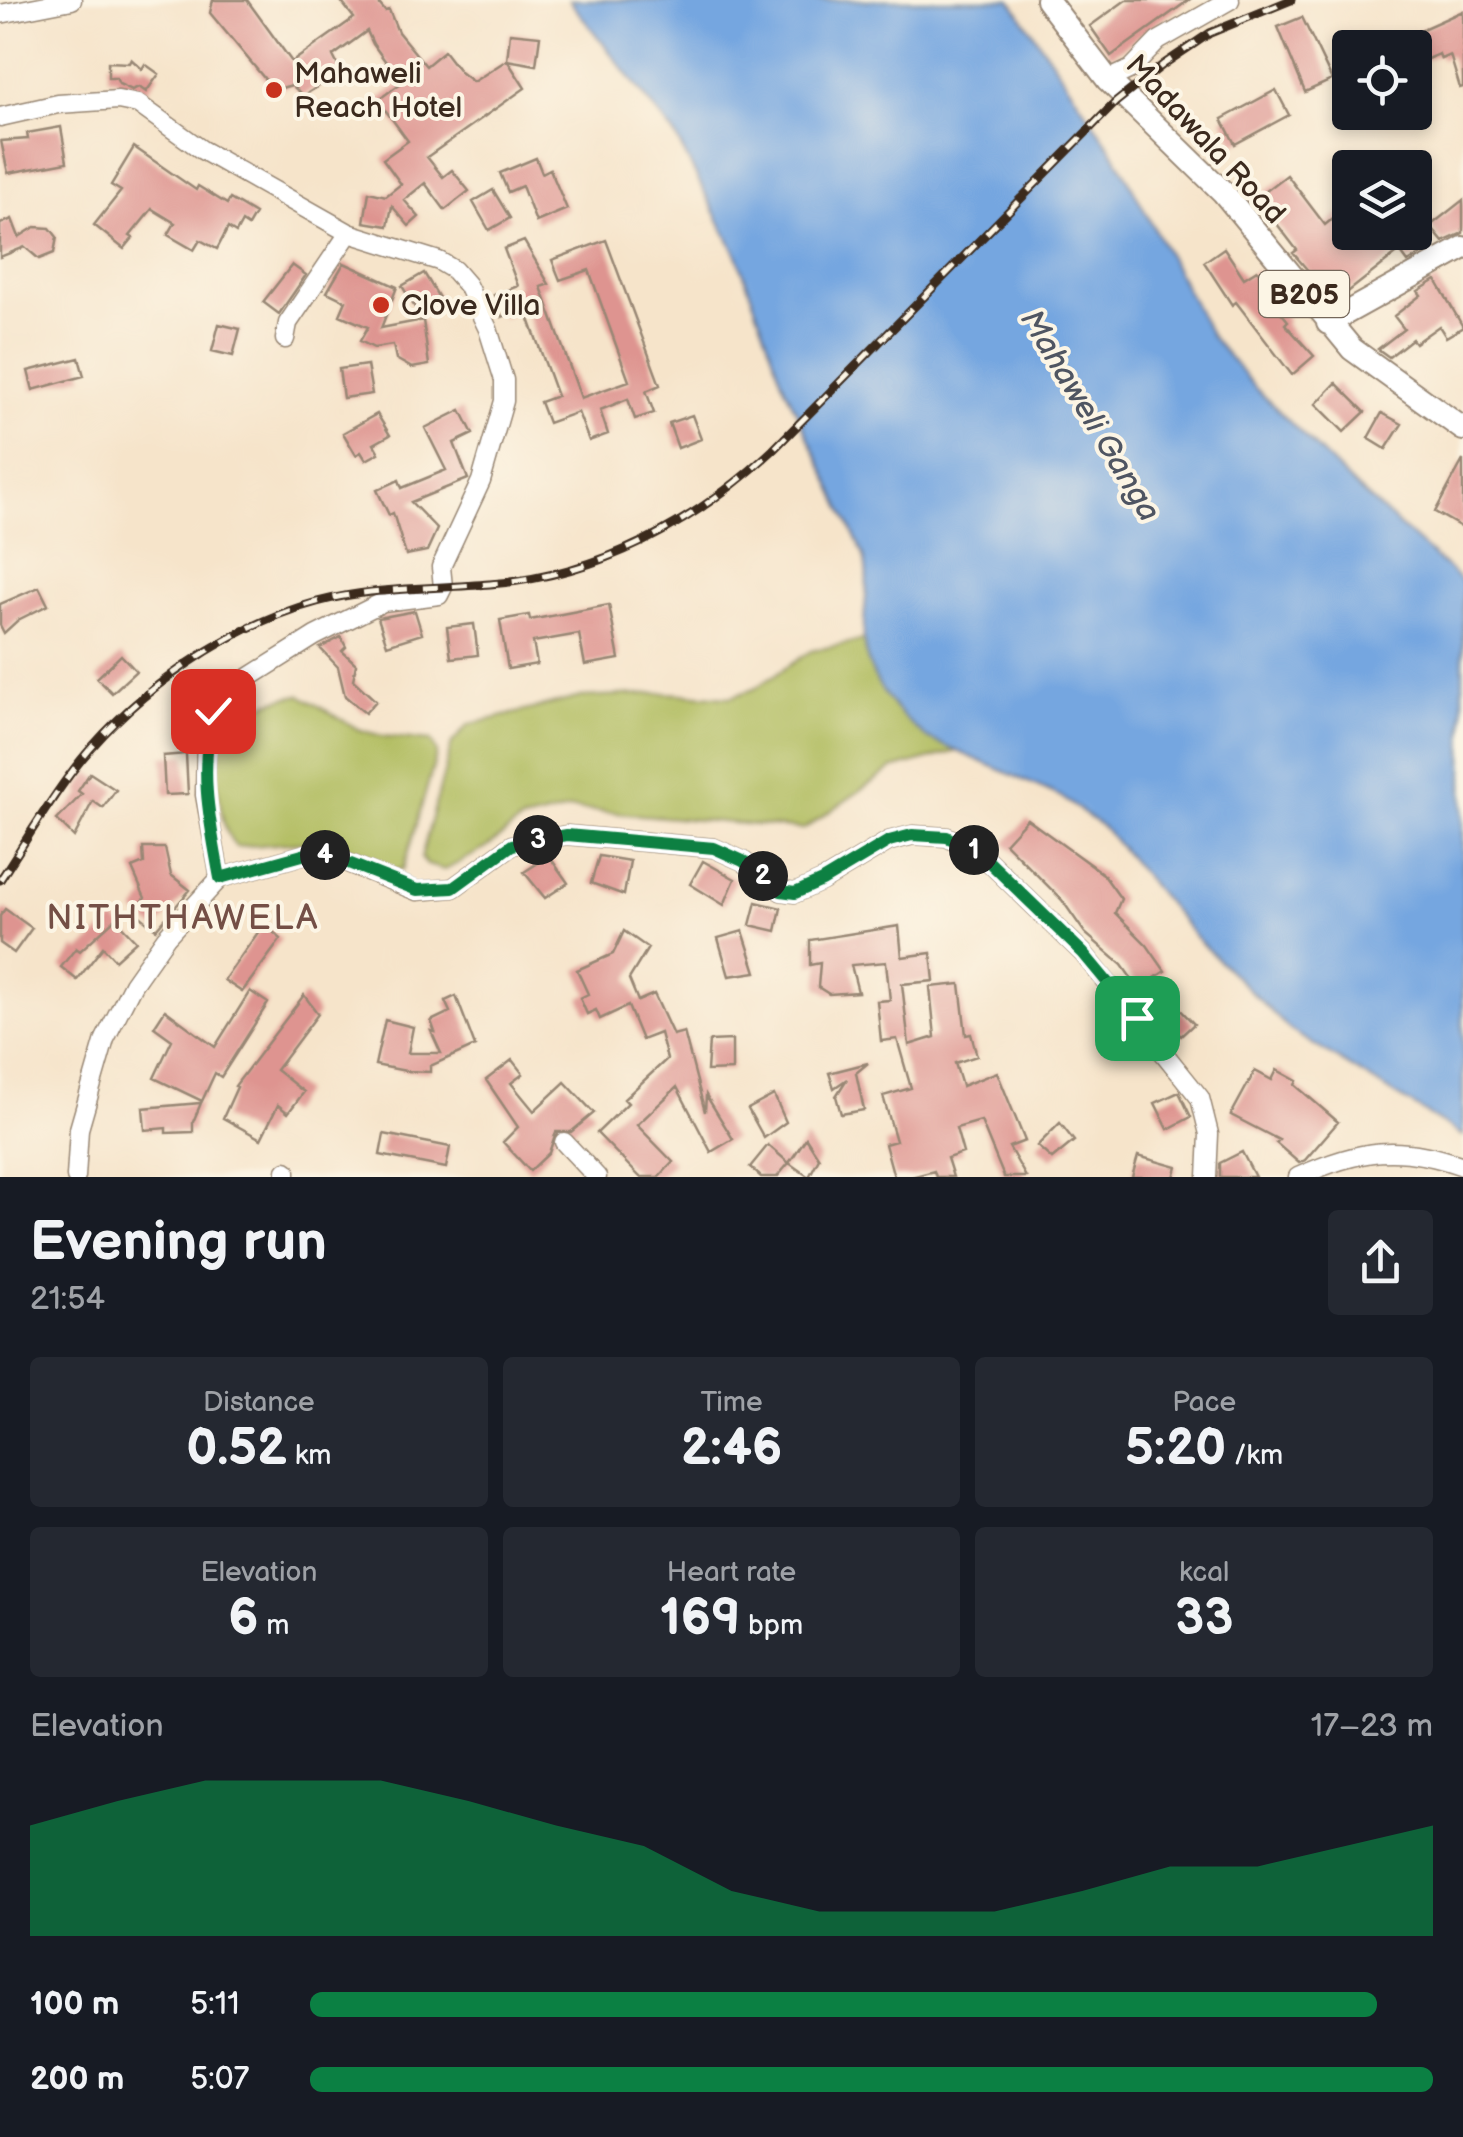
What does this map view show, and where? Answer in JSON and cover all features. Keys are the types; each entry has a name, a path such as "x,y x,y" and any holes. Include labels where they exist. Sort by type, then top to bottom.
{"main road":[{"name":"Madawala Road","path":"1047,0 1108,80 1222,192 1328,324 1366,362 1463,429"},
{"path":"1328,324 1463,248"}],"street":[{"path":"0,14 72,0"},
{"path":"1108,80 1131,69 1158,42 1230,0"},
{"path":"0,117 58,104 118,100 138,104 202,150 348,234 439,261 468,285 488,329 504,380 504,401 480,481 442,567 443,587 438,595 384,602 315,636 226,692 213,711 206,745 204,795 220,878"},
{"path":"286,339 288,323 348,234"},
{"path":"76,1177 79,1129 105,1039 133,984 166,936 220,878 306,854 328,855 417,890 453,888 512,845 567,835 714,848 743,861 781,891 795,893 889,841 912,835 947,837 981,854 1083,953 1191,1082 1200,1098 1209,1134 1206,1177"},
{"path":"564,1142 597,1177"},
{"path":"1298,1177 1349,1155 1386,1150 1430,1154 1463,1166"}],"green space":[{"path":"864,640 876,678 896,709 923,733 958,751 892,769 804,829 571,809 520,822 488,847 445,870 427,865 421,858 452,743 468,725 581,697 664,693 731,697 754,689 811,651"},
{"path":"300,695 358,729 382,736 431,741 437,753 403,869 388,871 351,849 315,841 236,847 232,841 224,822 215,771 216,747 221,736 250,711"}],"water":[{"name":"Mahaweli Ganga","path":"569,0 1011,0 1114,153 1211,336 1255,388 1358,489 1463,582 1463,1136 1290,1030 1197,939 1104,828 1060,796 927,738 895,707 878,683 866,655 864,556 782,381 737,255 675,135"}],"building":[{"path":"213,0 247,0 292,62 354,18 340,0 376,0 385,11 389,10 398,32 426,66 444,51 473,82 507,60 525,88 427,157 443,177 452,170 469,191 445,210 425,183 404,200 419,217 409,226 392,206 388,226 364,222 369,192 386,196 401,184 383,159 408,141 378,100 401,83 367,31 333,56 341,72 303,96 292,85 274,90 210,13"},
{"path":"1126,0 1189,0 1111,56 1090,26"},
{"path":"1463,11 1463,87 1460,88 1450,55 1441,59 1439,54 1432,57 1432,30 1420,30"},
{"path":"1302,17 1332,80 1305,92 1278,27"},
{"path":"510,33 540,36 536,65 507,60"},
{"path":"131,59 142,69 145,64 159,74 146,92 108,78 108,62 129,63"},
{"path":"1276,90 1289,115 1235,144 1222,119"},
{"path":"61,127 67,162 8,173 1,141 28,139 27,133"},
{"path":"134,147 196,190 198,186 227,204 230,199 255,214 248,226 242,222 236,233 228,228 217,249 200,240 194,250 168,235 175,223 152,209 124,249 94,225 121,191 111,185"},
{"path":"536,158 542,173 550,169 567,209 536,222 522,186 508,192 500,173"},
{"path":"1287,175 1325,225 1332,219 1332,250 1428,250 1408,262 1400,251 1335,302 1293,253 1297,250 1257,198"},
{"path":"493,190 510,218 489,230 473,202"},
{"path":"1463,200 1463,233 1443,242 1432,224"},
{"path":"12,219 19,237 35,227 50,228 57,237 54,253 39,259 25,247 0,257 0,224"},
{"path":"606,240 660,385 646,391 654,413 635,419 628,399 600,410 608,434 589,441 578,412 548,423 540,402 557,396 525,308 502,317 494,295 518,286 504,249 524,241 549,284 541,287 581,398 629,381 589,270 560,280 552,260"},
{"path":"1224,248 1244,278 1257,270 1266,283 1260,287 1288,321 1285,324 1314,356 1292,375 1236,302 1232,305 1204,262"},
{"path":"344,263 397,287 381,328 423,320 429,365 412,368 396,359 393,345 374,348 360,341 368,327 340,315 346,301 327,292"},
{"path":"292,265 306,275 279,314 263,302"},
{"path":"424,273 441,301 419,314 402,286"},
{"path":"1436,280 1463,327 1446,337 1439,326 1415,343 1412,339 1389,357 1378,349 1404,329 1394,316 1421,295 1418,291"},
{"path":"219,324 240,329 233,356 212,351"},
{"path":"79,358 84,376 33,390 28,371"},
{"path":"367,365 372,394 343,398 339,369"},
{"path":"1336,383 1365,412 1344,432 1316,404"},
{"path":"461,410 473,434 454,443 468,479 411,502 437,529 427,551 406,555 393,513 389,515 377,490 399,480 402,488 446,470 425,428"},
{"path":"1382,413 1402,424 1386,449 1368,438"},
{"path":"377,414 390,435 374,444 379,453 366,460 361,452 356,455 343,433"},
{"path":"692,415 701,439 678,448 669,423"},
{"path":"1463,460 1463,528 1435,512"},
{"path":"39,587 48,605 18,620 4,633 0,604"},
{"path":"609,605 619,659 585,665 579,634 533,642 537,664 508,669 500,620 529,615 530,620"},
{"path":"415,611 422,634 387,645 378,618"},
{"path":"474,624 478,655 451,658 447,627"},
{"path":"341,637 346,647 342,651 356,664 353,680 376,701 365,713 345,696 338,667 320,648"},
{"path":"121,655 136,671 112,693 97,678"},
{"path":"186,754 188,794 165,795 163,756"},
{"path":"90,773 116,790 103,808 93,801 74,837 57,820 82,794 78,791"},
{"path":"1027,819 1103,874 1121,899 1115,913 1147,945 1165,971 1139,989 1122,965 1085,933 1062,900 1005,843"},
{"path":"143,848 165,848 171,875 190,890 156,929 135,912 145,898 132,868 144,863"},
{"path":"549,856 568,883 545,898 524,872"},
{"path":"599,856 630,861 624,895 591,883"},
{"path":"703,861 735,879 724,905 690,884"},
{"path":"756,902 781,908 776,931 750,925"},
{"path":"5,909 32,928 14,953 0,943 0,916"},
{"path":"115,919 136,941 115,960 103,947 77,980 61,967 76,948 80,951"},
{"path":"264,924 281,939 242,992 224,980"},
{"path":"899,926 902,957 931,953 934,981 902,984 909,1045 935,1037 930,987 960,984 966,1035 971,1034 977,1056 955,1063 962,1086 997,1072 1025,1141 1009,1147 1026,1177 1004,1177 981,1121 956,1128 963,1153 947,1158 953,1177 936,1177 934,1171 894,1177 885,1144 896,1141 883,1096 911,1088 897,1039 881,1041 877,1001 890,1000 886,962 851,965 858,992 829,994 818,987 820,963 810,965 810,940"},
{"path":"624,931 648,948 629,979 638,1001 654,994 673,1035 684,1032 705,1112 706,1095 733,1139 711,1152 677,1087 637,1125 673,1162 659,1177 640,1177 597,1133 628,1103 624,1099 667,1059 660,1033 642,1040 628,1006 600,1019 596,1010 587,1014 580,998 588,994 577,970 613,954"},
{"path":"743,931 756,972 729,976 718,938"},
{"path":"250,991 268,1003 221,1077 215,1073 202,1101 154,1078 172,1040 154,1027 165,1010 215,1047"},
{"path":"304,995 318,1014 276,1070 304,1092 288,1113 278,1105 261,1139 223,1118 235,1086"},
{"path":"456,996 475,1046 430,1066 430,1072 375,1065 385,1020 413,1027 408,1053 441,1053 431,1021 450,1012 445,1001"},
{"path":"1173,1002 1194,1024 1181,1036 1160,1014"},
{"path":"732,1040 732,1070 707,1071 709,1041"},
{"path":"512,1060 523,1074 511,1083 534,1111 565,1082 594,1113 571,1132 556,1132 549,1153 530,1171 503,1142 518,1127 486,1080"},
{"path":"868,1063 856,1073 864,1110 841,1114 836,1096 847,1079 834,1088 829,1073"},
{"path":"1277,1070 1297,1081 1295,1085 1338,1122 1299,1163 1276,1143 1279,1140 1231,1115 1255,1071 1272,1080"},
{"path":"1179,1092 1191,1117 1168,1129 1155,1103"},
{"path":"774,1095 786,1122 764,1138 748,1109"},
{"path":"201,1103 193,1132 145,1130 143,1108"},
{"path":"1060,1123 1074,1141 1052,1159 1037,1146"},
{"path":"384,1134 450,1147 446,1168 380,1155"},
{"path":"806,1138 819,1158 809,1177 789,1163"},
{"path":"768,1145 789,1163 777,1177 761,1177 750,1167"},
{"path":"1242,1152 1255,1177 1220,1177 1220,1163"},
{"path":"1138,1156 1177,1167 1174,1177 1132,1177"}],"railway":[{"path":"0,880 59,789 104,734 157,686 219,644 284,613 338,597 490,584 569,570 643,541 711,501 773,450 1116,102 1210,33 1291,0"}],"place":[{"name":"Mahaweli Reach Hotel","path":"274,90"},
{"name":"Clove Villa","path":"381,305"}],"district":[{"name":"NITHTHAWELA","path":"183,917"}],"route":[{"path":"213,711 206,745 204,795 220,878 306,854 328,855 417,890 453,888 512,845 567,835 714,848 743,861 781,891 795,893 889,841 912,835 947,837 981,854 1083,953 1137,1018"}]}
